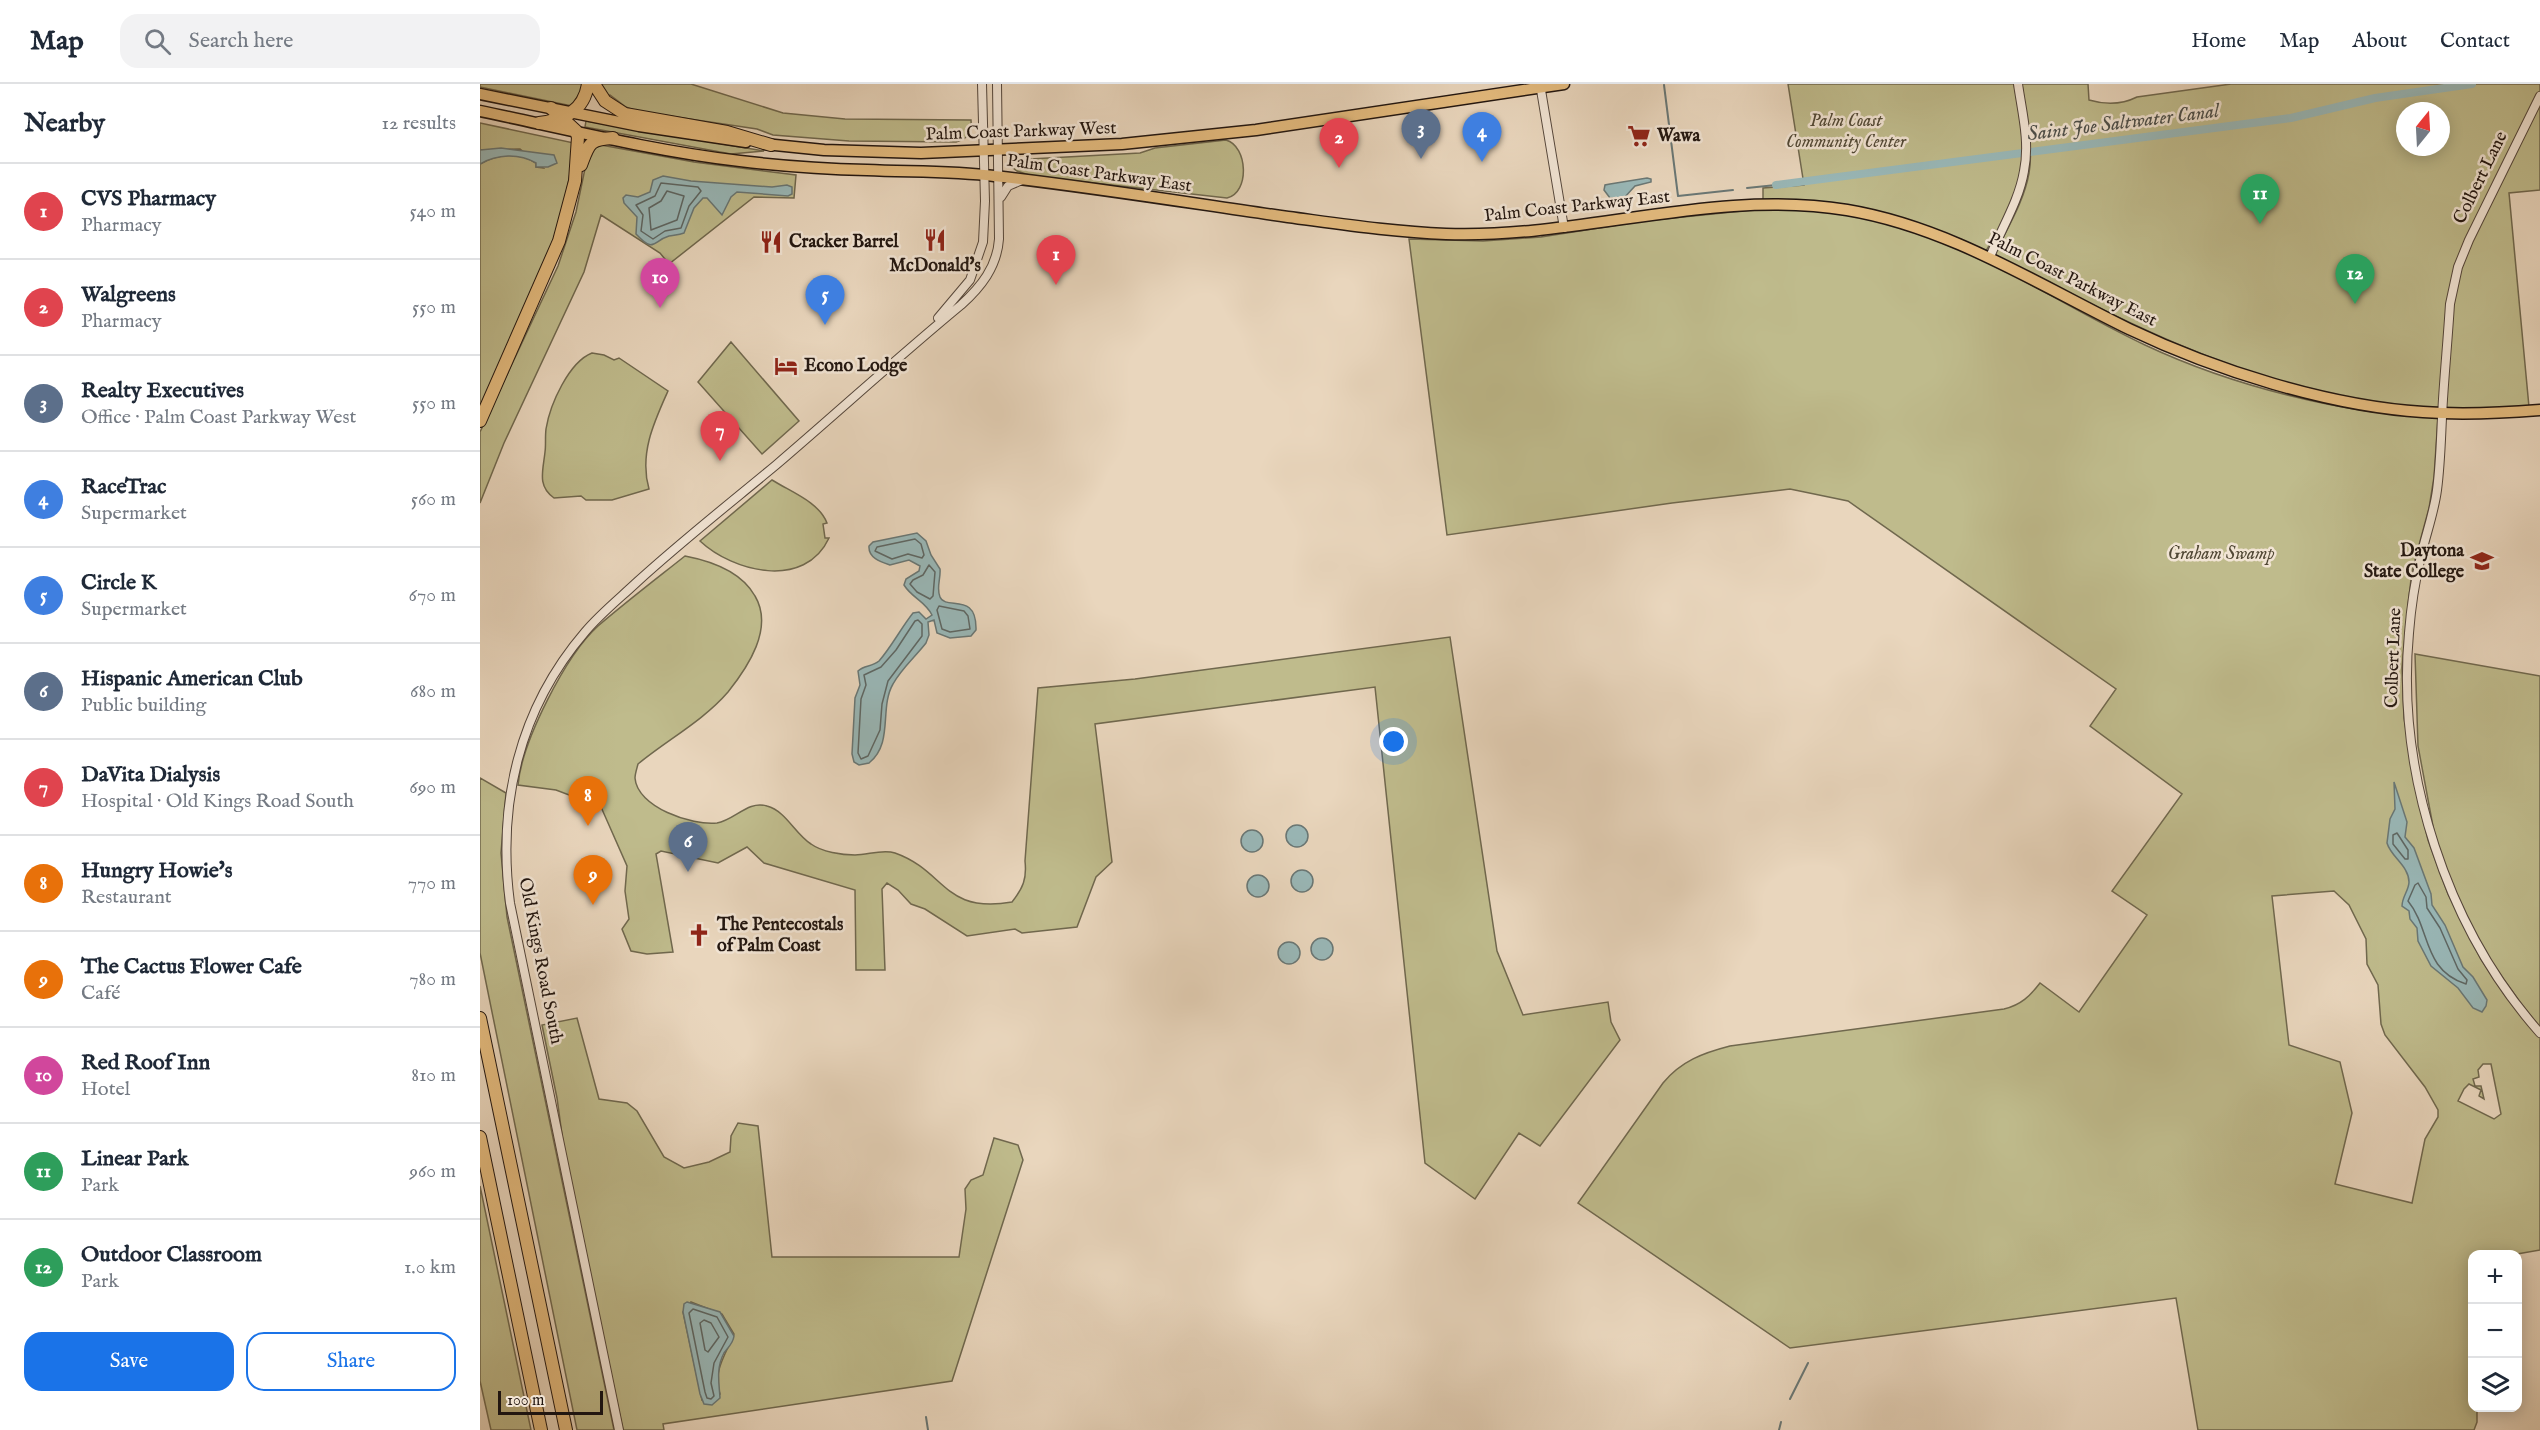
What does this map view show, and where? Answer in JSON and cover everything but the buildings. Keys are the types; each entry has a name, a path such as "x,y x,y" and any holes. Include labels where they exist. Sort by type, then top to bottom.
{"highway":[{"path":"539,123 567,115 583,101 588,84"},
{"path":"594,84 605,101 625,114 727,132 771,145"},
{"path":"551,108 567,115 576,131 579,142 575,181"},
{"path":"480,421 553,256 575,181 590,144 598,139 613,138"},
{"path":"480,1018 566,1430"},
{"path":"480,1137 541,1430"}],"main road":[{"name":"Palm Coast Parkway West","path":"567,115 771,145 921,153 1098,146 1219,135 1564,84"},
{"path":"480,94 551,108"},
{"name":"Palm Coast Parkway East","path":"480,111 664,149 756,163 812,168 999,176 1402,231 1483,234 1564,228 1725,207 1803,205 1845,209 1895,221 1990,257 2143,335 2213,363 2353,403 2442,413 2540,410"}],"street":[{"path":"920,338 961,292 977,265 984,234 982,84"},
{"path":"920,338 970,296 989,273 999,245 997,84"},
{"path":"1990,257 2021,186 2026,153 2018,84"},
{"path":"1540,86 1564,228"},
{"name":"Colbert Lane","path":"2540,96 2497,179 2458,267 2450,304 2437,495 2417,574 2409,634 2407,677 2413,746 2427,819 2443,870 2459,908 2494,973 2540,1033"},
{"path":"999,200 1008,186 1022,180"},
{"name":"Old Kings Road South","path":"619,1430 510,903 506,844 508,808 517,757 540,701 556,672 586,631 689,535 776,464 920,338"}],"green space":[{"path":"480,84 585,84 572,106 480,87"},
{"path":"598,84 691,84 783,113 845,119 971,120 971,128 967,137 956,142 849,141 773,135 757,129 636,111 626,107 610,95 606,96"},
{"name":"Palm Coast Community Center","path":"1788,84 2014,84 2022,140 2021,171 2009,206 1986,251 1900,218 1763,201 1763,188 1804,185"},
{"path":"2022,84 2088,84 2089,100 2113,103 2125,102 2137,97 2231,84 2540,84 2540,190 2509,193 2529,407 2460,409 2392,406 2347,399 2301,388 2255,374 2166,339 1994,256 2027,184 2030,140"},
{"path":"586,121 764,151 731,154 585,127"},
{"path":"480,123 574,143 561,213 550,248 538,282 480,414 480,164 501,156 516,156 529,159 536,163 536,167 543,168 520,149 480,150"},
{"path":"1226,140 1239,151 1243,169 1240,188 1227,198 1032,176 1017,171 1008,164 1011,160 1140,153 1155,148"},
{"path":"601,145 694,162 796,175 794,198 754,197 669,264 660,253 601,215 584,272 504,443 480,503 480,432 558,266 576,212 587,159 595,148"},
{"name":"Graham Swamp","path":"1762,209 1812,211 1861,217 1899,226 1972,254 2110,328 2213,373 2326,404 2365,411 2438,417 2434,477 2429,508 2412,571 2408,605 2402,668 2404,718 2416,789 2428,840 2448,894 2481,959 2504,994 2540,1038 2540,1250 2522,1253 2522,1250 2468,1250 2468,1412 2477,1412 2474,1430 2198,1430 2176,1298 1790,1348 1578,1203 1663,1083 1685,1063 1702,1055 1730,1046 2004,1009 2025,999 2040,983 2079,1012 2147,915 2112,891 2182,794 2090,726 2116,689 1848,501 1790,489 1672,503 1447,535 1409,239 1483,241 1541,237 1644,221","holes":["2334,891 2349,905 2366,939 2367,964 2378,985 2381,1024 2385,1035 2425,1087 2438,1110 2438,1117 2425,1139 2412,1203 2335,1184 2352,1113 2340,1062 2289,1045 2272,896","2483,1064 2491,1064 2501,1114 2494,1119 2458,1101 2469,1084 2481,1090 2479,1096 2484,1099 2481,1086 2475,1086 2473,1079 2479,1077 2478,1070"]},
{"path":"731,342 799,421 762,454 698,382"},
{"path":"592,353 614,360 619,358 668,391 649,438 646,476 649,489 612,500 586,500 581,496 554,498 545,488 542,478 548,419 556,396 568,374"},
{"path":"772,480 804,498 823,516 827,523 823,524 825,538 829,538 818,554 803,565 786,570 768,571 731,561 700,541"},
{"path":"685,556 724,569 749,587 760,608 762,621 760,634 750,659 728,692 696,721 638,764 635,778 645,798 655,806 681,818 706,823 724,821 754,806 767,806 780,813 805,840 816,847 850,855 895,853 925,870 958,897 989,904 1012,902 1025,878 1038,688 1135,679 1450,637 1497,951 1523,1015 1608,1002 1611,1022 1620,1040 1540,1146 1519,1133 1475,1199 1425,1163 1375,687 1095,724 1112,862 1096,877 1077,927 1022,933 1015,929 967,936 925,909 911,904 898,890 887,883 882,889 885,970 856,970 855,890 764,863 747,847 718,863 661,851 656,854 673,952 647,954 631,951 622,929 629,919 625,891 627,866 601,807 556,790 518,785 521,767 537,723 560,677 586,639 630,599"},
{"path":"2415,654 2540,676 2540,1027 2483,950 2448,876 2435,837 2418,746"},
{"path":"480,778 506,793 501,853 507,917 614,1430 577,1430 480,953"},
{"path":"577,1018 599,1099 627,1103 637,1111 664,1157 684,1168 709,1162 730,1152 731,1136 738,1123 758,1126 772,1257 959,1257 966,1209 965,1189 971,1180 983,1175 994,1138 1018,1145 1023,1160 952,1381 663,1424 664,1430 623,1430 566,1164 557,1098 542,1025","holes":["691,1302 722,1314 734,1334 719,1371 720,1394 702,1400 683,1312"]},
{"path":"480,1186 531,1430 491,1430 480,1381"}],"water":[{"path":"501,148 554,155 557,163 548,167 536,167 536,163 529,160 508,156 494,158 480,164 480,150"},
{"path":"663,176 691,181 772,187 787,185 792,187 792,194 788,196 737,192 731,197 722,215 707,198 703,198 694,208 684,233 663,238 650,245 636,234 637,217 624,203 623,198 626,195 638,197 650,192 653,180"},
{"path":"1651,179 1651,182 1635,186 1624,198 1610,198 1604,190 1605,185"},
{"path":"917,533 926,541 940,569 938,590 940,597 943,601 961,604 972,610 976,630 971,636 950,638 937,633 934,620 928,622 929,635 926,643 900,673 889,693 884,736 877,755 869,763 859,765 854,762 852,754 855,698 860,685 858,671 879,661 913,613 919,612 926,619 932,615 904,585 906,579 919,571 920,566 909,560 890,565 876,559 871,554 869,546 873,542"},
{"path":"2394,782 2407,822 2405,837 2414,848 2431,894 2432,905 2445,925 2463,967 2473,977 2487,1000 2482,1012 2473,1008 2458,988 2431,966 2418,941 2417,928 2410,919 2409,911 2402,906 2409,885 2408,876 2387,843 2390,819 2395,809"},
{"path":"1297,825 1305,828 1308,836 1305,844 1297,847 1289,844 1286,836 1289,828"},
{"path":"1252,830 1260,833 1263,841 1260,849 1252,852 1244,849 1241,841 1244,833"},
{"path":"1302,870 1310,873 1313,881 1310,889 1302,892 1294,889 1291,881 1294,873"},
{"path":"1258,875 1266,878 1269,886 1266,894 1258,897 1250,894 1247,886 1250,878"},
{"path":"1322,938 1330,941 1333,949 1330,957 1322,960 1314,957 1311,949 1314,941"},
{"path":"1289,942 1297,945 1300,953 1297,961 1289,964 1281,961 1278,953 1281,945"},
{"path":"687,1302 720,1312 734,1336 720,1364 720,1398 712,1405 704,1404 700,1394 683,1312 684,1304"}],"waterway":[{"name":"Saint Joe Saltwater Canal","path":"1776,185 2291,118 2375,98 2472,84"},
{"path":"1664,85 1678,196 1733,190"},
{"path":"1747,188 1776,185"},
{"path":"1790,1399 1808,1363"},
{"path":"926,1417 928,1430"},
{"path":"1779,1430 1781,1422"}],"place":[{"name":"Wawa","path":"1639,136"},
{"name":"Realty Executives","path":"1421,159"},
{"name":"RaceTrac","path":"1482,162"},
{"name":"Walgreens","path":"1339,168"},
{"name":"Linear Park","path":"2260,224"},
{"name":"McDonald's","path":"935,240"},
{"name":"Cracker Barrel","path":"771,242"},
{"name":"CVS Pharmacy","path":"1056,285"},
{"name":"Outdoor Classroom","path":"2355,304"},
{"name":"Red Roof Inn","path":"660,308"},
{"name":"Circle K","path":"825,325"},
{"name":"Econo Lodge","path":"786,366"},
{"name":"DaVita Dialysis","path":"720,461"},
{"name":"Daytona State College","path":"2482,561"},
{"name":"Hungry Howie's","path":"588,826"},
{"name":"Hispanic American Club","path":"688,872"},
{"name":"The Cactus Flower Cafe","path":"593,905"},
{"name":"The Pentecostals of Palm Coast","path":"699,935"}]}
